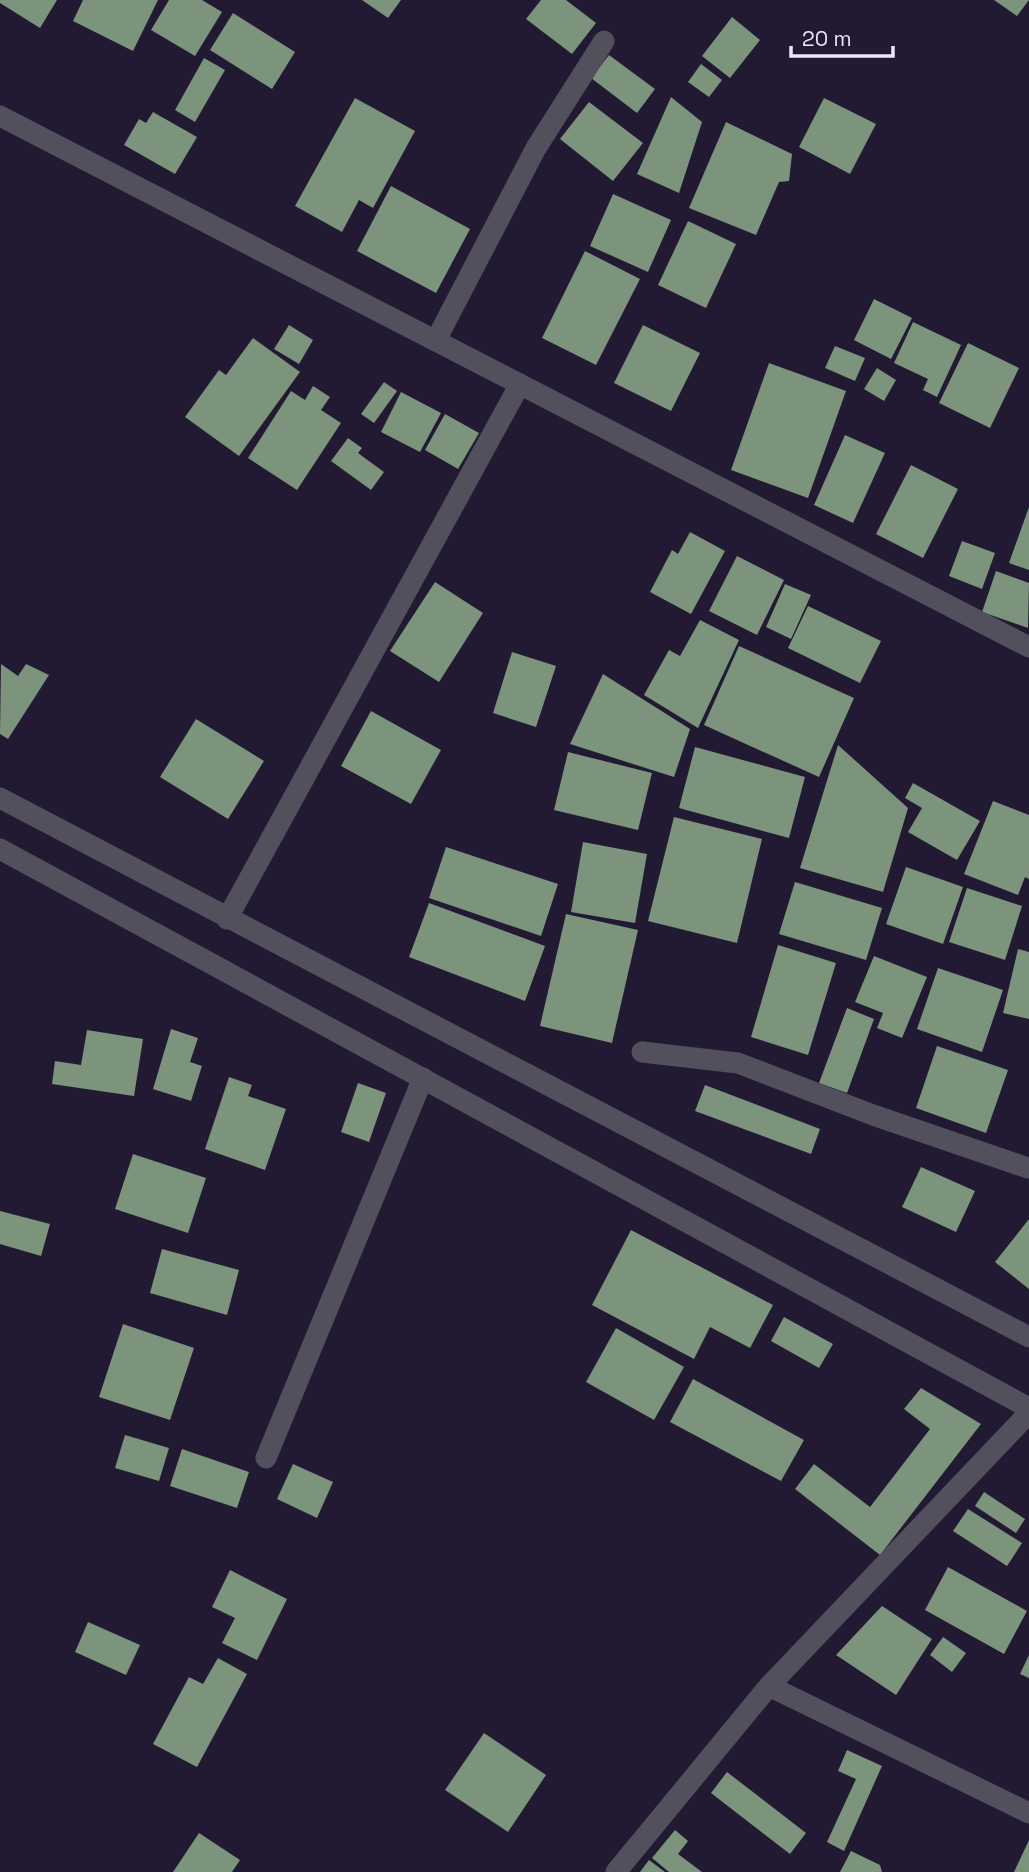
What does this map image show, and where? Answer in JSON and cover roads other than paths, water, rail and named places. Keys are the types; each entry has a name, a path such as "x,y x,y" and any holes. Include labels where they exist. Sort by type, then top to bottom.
{"street":[{"path":"436,341 536,148 604,41"},
{"path":"0,117 1029,647"},
{"path":"227,919 520,384"},
{"path":"0,799 1029,1337"},
{"path":"0,849 1029,1411 769,1686 616,1872"},
{"path":"642,1052 738,1063 873,1115 1029,1168"},
{"path":"267,1458 423,1078"},
{"path":"769,1686 1029,1812"}]}
